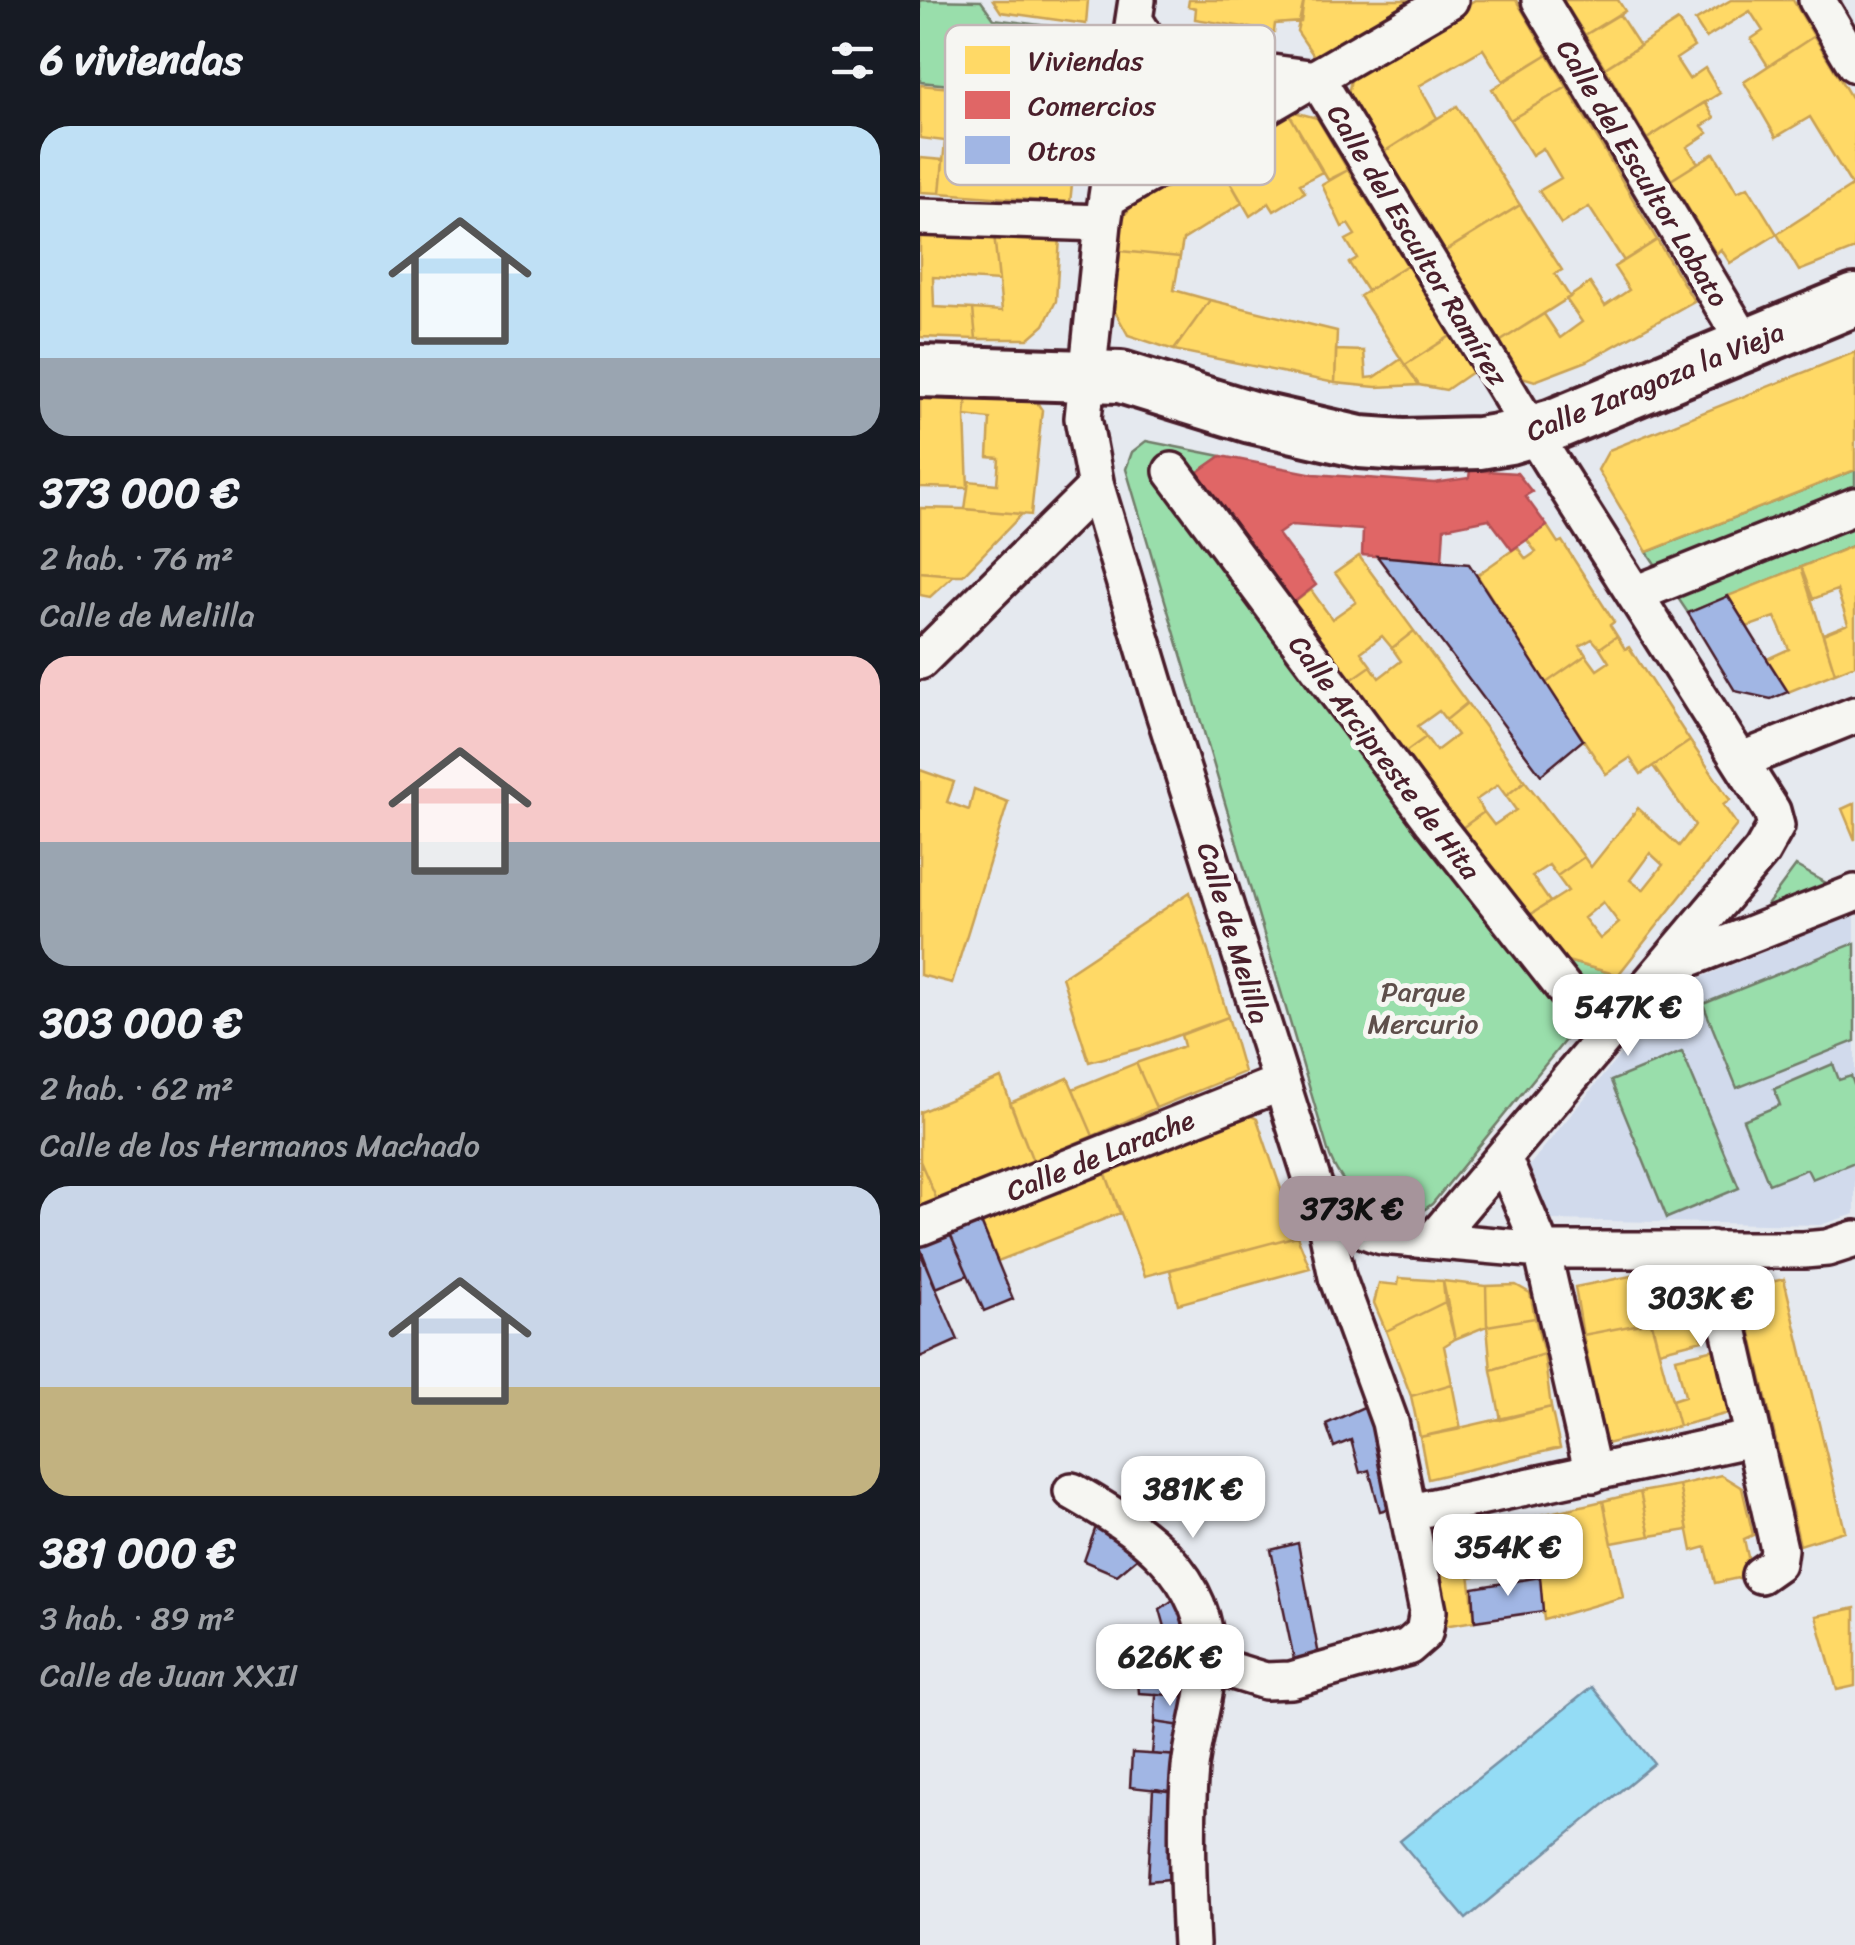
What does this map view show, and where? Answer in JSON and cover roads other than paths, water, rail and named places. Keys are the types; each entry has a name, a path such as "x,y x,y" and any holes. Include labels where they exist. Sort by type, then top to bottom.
{"main road":[{"name":"Calle Zaragoza la Vieja","path":"920,371 1122,377 1251,417 1360,442 1479,442 1532,432 1855,300"}],"street":[{"path":"1275,100 1450,0"},
{"name":"Calle del Escultor Lobato","path":"1540,0 1746,346"},
{"path":"1817,0 1855,64"},
{"name":"Calle del Escultor Ramírez","path":"1275,74 1317,79 1532,432 1772,811 1776,826 1771,839 1661,970"},
{"name":"Calle de Melilla","path":"1109,185 1082,409 1096,487 1330,1238 1337,1276 1390,1422 1428,1611 1427,1624 1418,1640 1396,1652 1278,1682 1207,1663"},
{"path":"920,216 1105,211 1145,185"},
{"name":"Calle Arcipreste de Hita","path":"1172,472 1433,822 1602,1038"},
{"path":"920,662 1096,487"},
{"path":"1635,594 1855,506"},
{"path":"1742,760 1855,715"},
{"path":"1434,1239 1661,970 1855,893"},
{"name":"Calle de Larache","path":"920,1228 1280,1083"},
{"path":"1504,1158 1542,1250 1593,1474"},
{"path":"1315,1189 1342,1217 1366,1232 1382,1236 1542,1250 1816,1249 1855,1239"},
{"path":"1711,1248 1779,1548 1776,1563 1760,1574"},
{"path":"1410,1512 1754,1438"},
{"path":"1072,1490 1144,1537 1181,1574 1204,1620 1207,1663 1190,1769 1191,1945"}],"water":[{"path":"1592,1687 1654,1763 1466,1919 1400,1841"}],"park label":[{"name":"Parque Mercurio","path":"1423,1007"}]}
